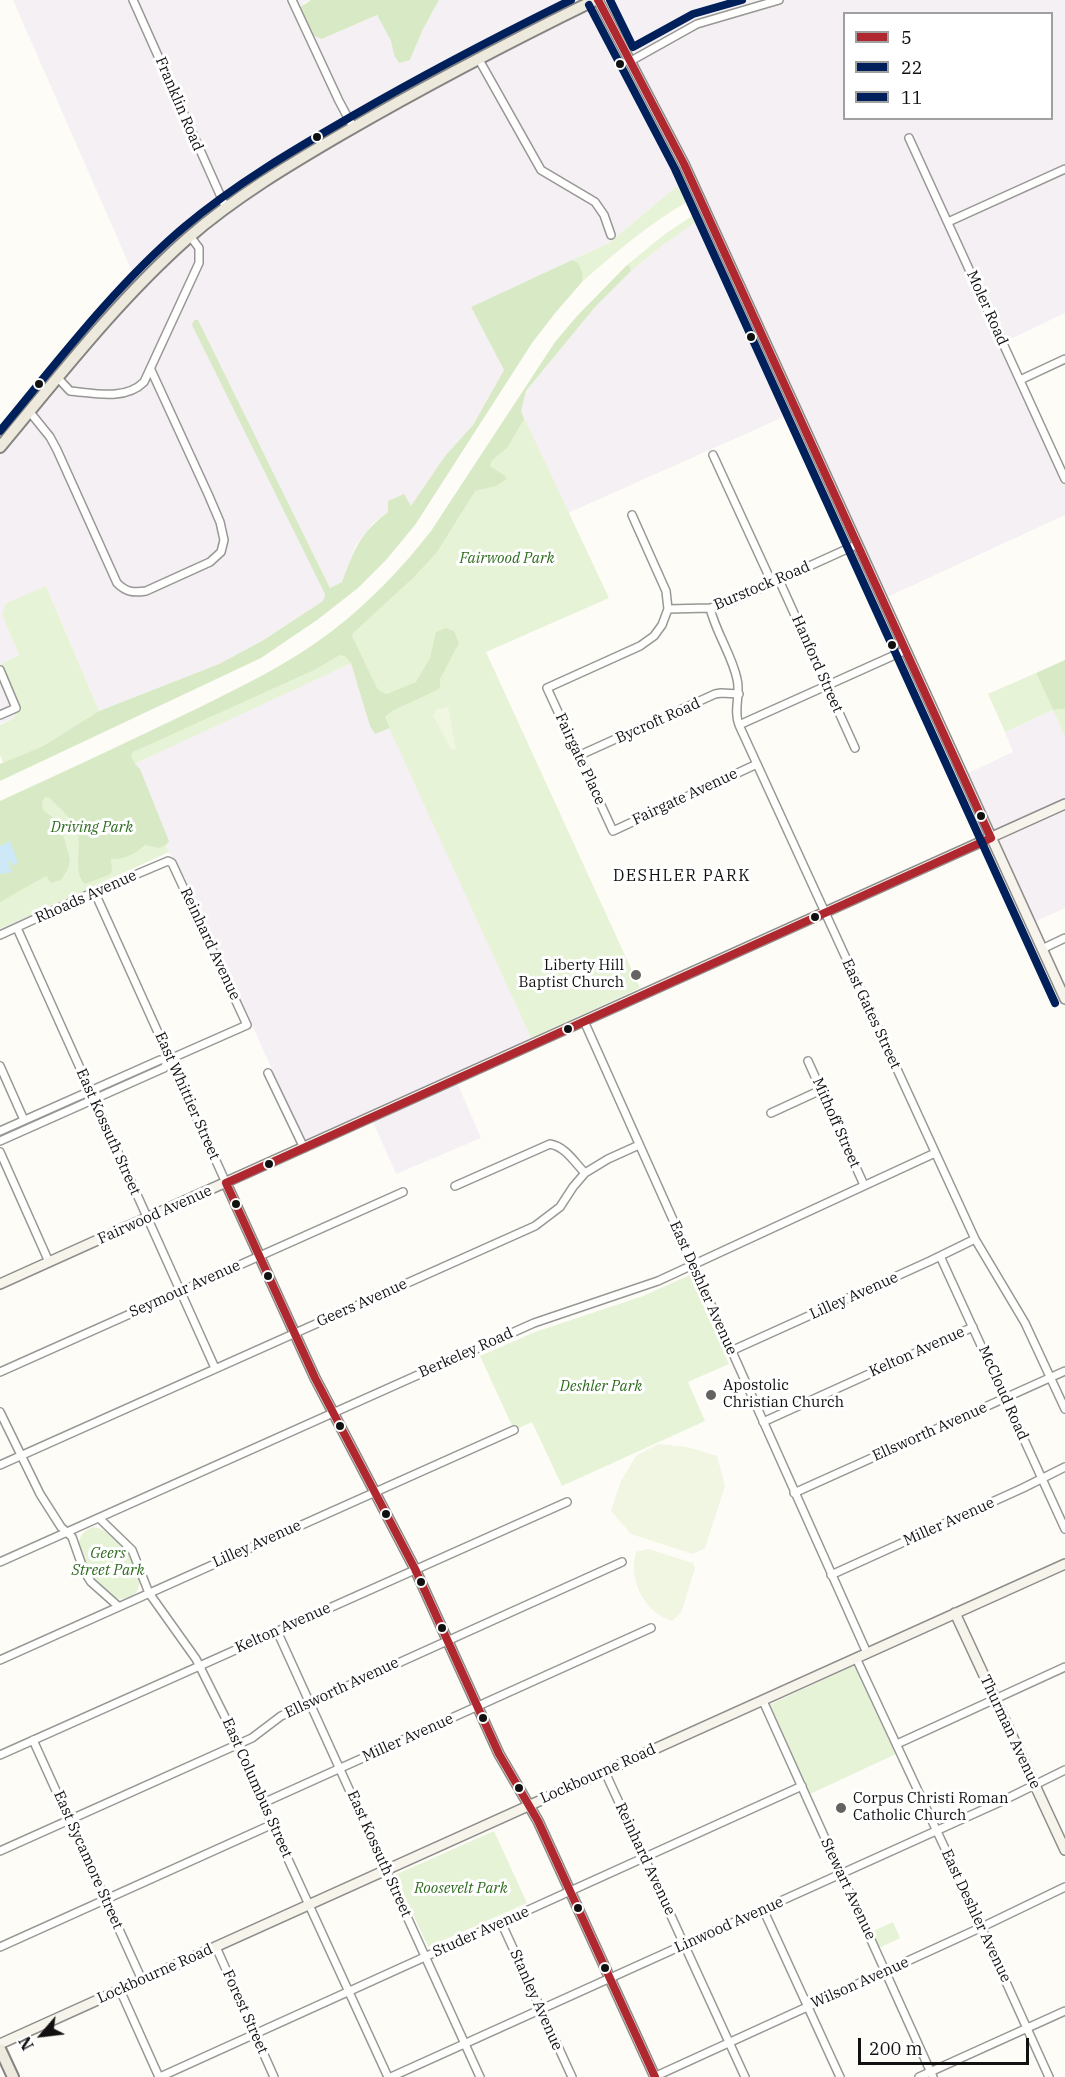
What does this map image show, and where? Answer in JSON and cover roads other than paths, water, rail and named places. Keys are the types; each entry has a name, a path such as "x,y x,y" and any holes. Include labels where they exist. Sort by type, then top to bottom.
{"main road":[{"path":"0,447 129,295 190,236 226,208 271,177 353,127 478,58 596,0"},
{"path":"0,2049 13,2077"}],"street":[{"name":"Franklin Road","path":"133,0 226,208"},
{"path":"292,0 353,127"},
{"path":"596,0 684,164 1065,999"},
{"path":"629,62 697,24 779,0"},
{"path":"478,58 541,170 595,202 604,215 611,235"},
{"name":"Moler Road","path":"909,138 1065,479"},
{"path":"948,222 1065,169"},
{"path":"57,378 70,391 117,395 138,388 151,370 199,263 199,248 190,236"},
{"path":"1020,380 1065,359"},
{"path":"29,411 54,444 112,575 124,590 146,591 210,562 221,552 224,540 220,522 208,494 151,370"},
{"name":"Hanford Street","path":"713,455 827,685 855,748"},
{"path":"632,515 664,584 668,609"},
{"name":"Burstock Road","path":"668,609 710,608 730,602 858,544"},
{"name":"East Gates Street","path":"710,608 716,630 735,672 739,694 736,715 739,725 975,1239 1020,1313 1065,1409"},
{"name":"Fairgate Place","path":"613,831 547,688 648,641 659,631 668,609"},
{"path":"739,725 906,650"},
{"path":"0,670 16,708 0,715"},
{"name":"Bycroft Road","path":"578,756 716,694 739,694"},
{"name":"Fairgate Avenue","path":"613,831 757,764"},
{"name":"Fairwood Avenue","path":"0,1284 1065,804"},
{"name":"Rhoads Avenue","path":"0,935 162,862 172,863"},
{"name":"Reinhard Avenue","path":"170,1059 247,1025 172,863"},
{"name":"East Whittier Street","path":"95,893 294,1333 415,1569 499,1754 529,1805 570,1891 654,2077"},
{"name":"East Kossuth Street","path":"17,928 215,1368"},
{"path":"1042,949 1065,938"},
{"name":"East Deshler Avenue","path":"584,1021 867,1653"},
{"path":"0,1131 160,1060 170,1059"},
{"path":"0,1141 164,1068 170,1059"},
{"name":"Mithoff Street","path":"808,1061 864,1185"},
{"path":"0,1065 24,1120"},
{"path":"268,1073 304,1148"},
{"path":"771,1113 822,1090"},
{"path":"454,1186 550,1144 565,1151 585,1173"},
{"name":"Geers Avenue","path":"0,1465 535,1226 560,1207 585,1173 608,1159 639,1145"},
{"path":"0,1152 50,1262"},
{"name":"Berkeley Road","path":"0,1562 534,1323 658,1281 935,1153"},
{"name":"Seymour Avenue","path":"0,1372 403,1192"},
{"name":"Lilley Avenue","path":"731,1352 975,1239"},
{"name":"McCloud Road","path":"940,1256 1065,1529"},
{"name":"Kelton Avenue","path":"763,1422 973,1327"},
{"name":"Ellsworth Avenue","path":"795,1493 1065,1371"},
{"path":"0,1412 45,1503 60,1527 72,1537 78,1560 92,1582 118,1606"},
{"name":"Lilley Avenue","path":"0,1660 514,1430"},
{"name":"Miller Avenue","path":"831,1575 1065,1467"},
{"name":"Kelton Avenue","path":"0,1755 567,1502"},
{"name":"East Columbus Street","path":"99,1518 132,1550 149,1593 182,1637 200,1666 238,1744 389,2077"},
{"name":"Ellsworth Avenue","path":"0,1851 238,1744 256,1735 281,1716 622,1562"},
{"name":"Lockbourne Road","path":"0,2044 1065,1564"},
{"name":"Thurman Avenue","path":"955,1613 1065,1851"},
{"name":"Miller Avenue","path":"263,1803 651,1628"},
{"name":"East Kossuth Street","path":"277,1631 480,2077"},
{"name":"East Deshler Avenue","path":"856,1658 982,1927 1049,2077"},
{"path":"897,1744 1065,1666"},
{"name":"Stewart Avenue","path":"763,1701 932,2074"},
{"name":"East Sycamore Street","path":"33,1740 142,1980"},
{"name":"Linwood Avenue","path":"389,2077 685,1945 1065,1770"},
{"name":"Reinhard Avenue","path":"605,1772 745,2077"},
{"name":"Studer Avenue","path":"160,2077 802,1786"},
{"path":"0,1947 273,1824"},
{"name":"Wilson Avenue","path":"654,2077 1065,1887"},
{"path":"763,1909 840,2077"},
{"name":"Stanley Avenue","path":"501,1922 572,2077"},
{"name":"Forest Street","path":"216,1947 274,2077"},
{"path":"120,1990 160,2077"},
{"path":"919,2077 932,2074 1065,2011"}],"water":[{"path":"10,841 18,863 13,866 11,861 8,862 12,872 0,874 0,846"}],"place":[{"name":"Liberty Hill Baptist Church","path":"636,975"},
{"name":"Apostolic Christian Church","path":"711,1395"},
{"name":"Corpus Christi Roman Catholic Church","path":"841,1808"}],"district":[{"name":"DESHLER PARK","path":"682,876"}],"park label":[{"name":"Fairwood Park","path":"507,559"},
{"name":"Driving Park","path":"92,828"},
{"name":"Deshler Park","path":"601,1387"},
{"name":"Geers Street Park","path":"108,1562"},
{"name":"Roosevelt Park","path":"461,1889"}]}
